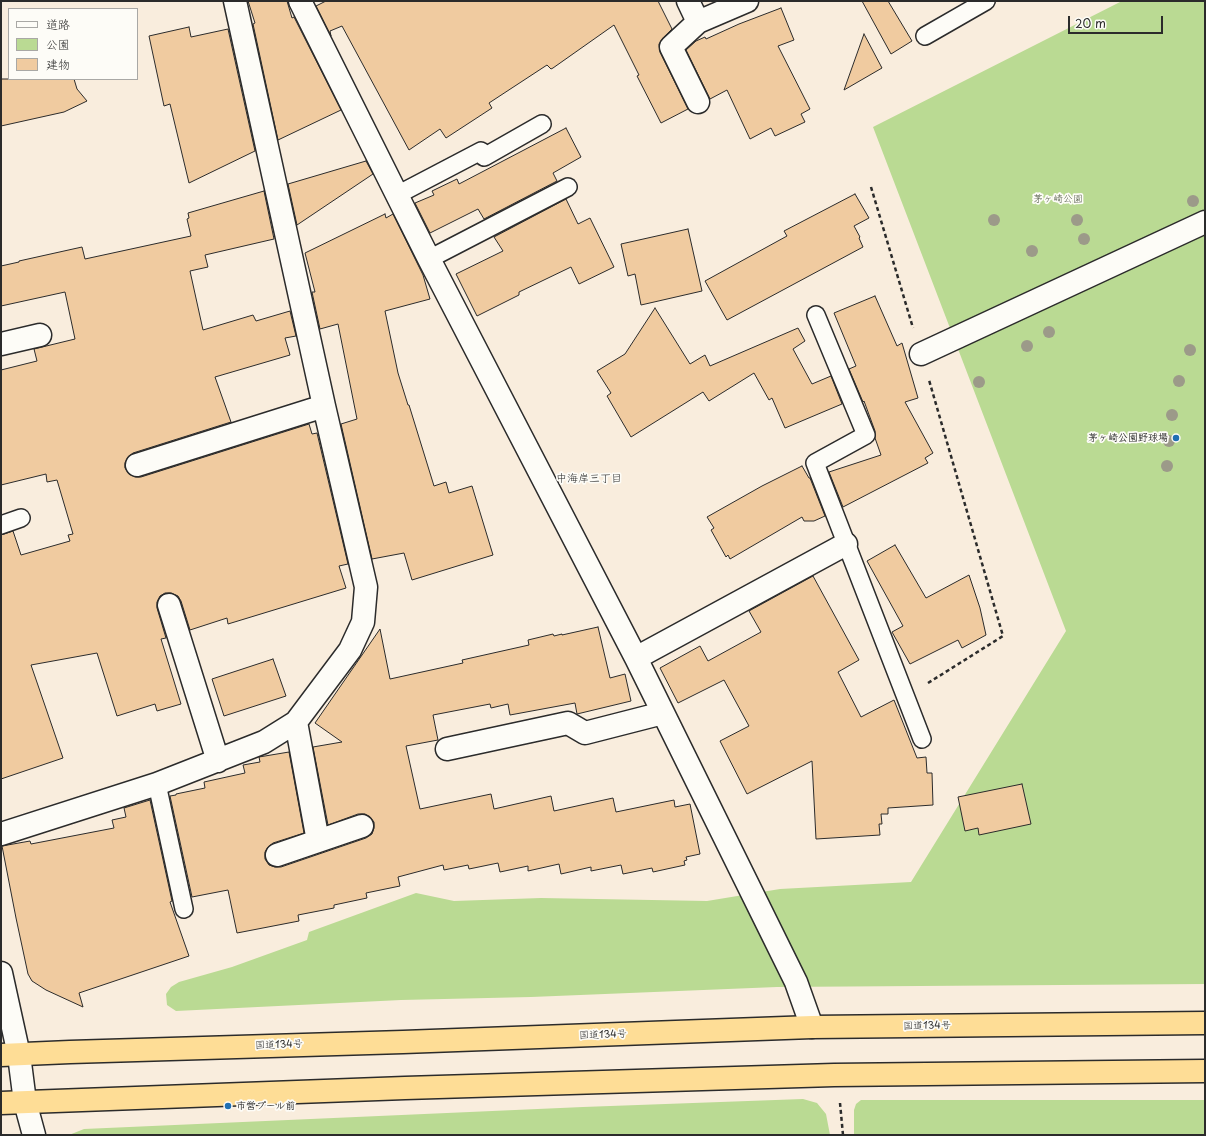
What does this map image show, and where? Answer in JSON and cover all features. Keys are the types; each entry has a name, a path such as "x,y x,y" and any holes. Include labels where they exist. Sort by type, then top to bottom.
{"highway":[{"name":"国道134号","path":"10,1055 812,1027 1205,1023"},
{"path":"1,1103 405,1088 826,1075 1205,1071"}],"street":[{"path":"1,834 157,784 264,742 296,722 350,650 363,622 366,587 324,406 235,1"},
{"path":"300,1 396,195 636,658 796,982 812,1027"},
{"path":"688,1 698,22"},
{"path":"698,102 671,47 698,22 748,1"},
{"path":"921,354 1205,222"},
{"path":"1,344 40,334"},
{"path":"137,465 324,406"},
{"path":"636,658 846,544"},
{"path":"169,605 218,761"},
{"path":"447,749 568,723 585,733 663,713"},
{"path":"296,722 318,841"},
{"path":"277,855 362,826"},
{"path":"1,973 10,1055 34,1135"}],"lane":[{"path":"925,36 986,1"},
{"path":"396,195 481,152 484,157 542,124"},
{"path":"429,259 568,187"},
{"path":"816,314 866,435 815,463 922,739"},
{"path":"1,525 21,518"},
{"path":"157,784 184,909"}],"path":[{"path":"871,187 1003,636 905,696"},
{"path":"840,1097 842,1135"}],"green space":[{"name":"茅ヶ崎公園","path":"1122,1 1205,1 1205,984 777,987 531,997 401,1000 176,1011 167,1005 166,994 171,987 179,982 232,967 307,940 309,932 416,893 454,901 541,898 707,901 780,889 911,882 1066,631 873,127"},
{"path":"803,1099 817,1103 826,1114 830,1135 69,1135 84,1129"},
{"path":"861,1100 1205,1100 1205,1135 854,1135 854,1110 856,1104"}],"building":[{"path":"248,1 287,1 292,18 294,17 341,110 278,140 253,24 255,23"},
{"path":"326,1 658,1 672,29 659,44 660,52 688,109 661,123 637,76 639,75 614,25 553,68 551,69 547,65 489,103 492,108 446,138 440,129 409,150 342,26 330,31 331,36 316,6"},
{"path":"862,1 888,1 912,41 891,54"},
{"path":"781,8 794,40 778,46 810,109 801,114 805,122 775,136 771,128 750,139 727,90 710,99 686,50 696,41 705,37 706,39 739,24"},
{"path":"189,27 191,37 228,29 255,151 189,183 170,104 164,106 149,36"},
{"path":"864,34 882,68 844,90"},
{"path":"1,79 74,80 77,89 87,101 64,112 1,126"},
{"path":"566,128 581,157 553,173 557,181 484,219 478,209 430,233 415,203 434,195 432,191 457,179 459,184"},
{"path":"366,161 373,174 297,225 288,184"},
{"path":"264,191 274,239 205,255 208,267 190,271 203,330 253,315 256,321 290,311 296,336 285,338 290,355 215,377 231,422 133,453 128,457 125,463 125,468 129,474 135,477 141,477 309,424 312,434 317,433 348,564 339,566 346,588 228,624 227,618 190,630 178,596 171,593 165,593 160,596 157,602 157,608 166,638 161,639 181,704 157,711 155,704 117,716 97,653 31,665 63,758 1,779 1,535 13,531 21,555 70,541 68,535 73,534 57,480 47,482 46,474 1,485 1,370 37,361 34,349 75,339 65,292 1,306 1,266 82,247 85,259 191,236 187,219 189,218 188,213"},
{"path":"855,194 869,218 854,226 863,247 727,320 705,281 787,236 784,231"},
{"path":"566,199 578,224 590,218 614,267 579,284 571,267 519,292 519,295 477,316 456,274 503,251 494,237"},
{"path":"385,214 386,218 393,214 423,275 430,299 385,311 398,373 408,405 434,486 446,482 449,493 472,486 493,555 412,580 404,553 372,559 341,424 357,419 338,324 320,329 312,292 315,292 305,253"},
{"path":"688,229 702,291 641,305 635,274 628,276 621,244"},
{"path":"875,296 897,346 902,343 918,398 905,402 933,453 925,458 928,463 843,507 829,472 881,455 875,438 875,431 864,401 863,402 849,369 856,366 834,313"},
{"path":"655,308 690,364 705,355 710,366 798,328 805,341 793,349 812,384 831,376 842,404 785,428 772,398 769,400 754,373 709,401 703,392 631,437 607,396 611,393 597,371 625,354"},
{"path":"802,466 810,478 825,516 814,521 804,521 802,517 730,559 728,555 726,557 711,530 714,528 707,517 762,486"},
{"path":"895,545 926,598 969,575 980,608 986,635 962,648 958,640 910,664 892,632 903,626 867,561"},
{"path":"813,576 859,660 838,672 861,717 894,700 917,758 926,757 927,773 932,773 933,805 888,808 888,814 881,814 882,824 879,824 880,835 816,839 812,761 747,794 720,741 749,726 724,680 678,703 660,668 700,646 708,661 761,632 749,611"},
{"path":"598,627 610,678 625,674 631,701 577,714 575,703 510,715 508,704 491,708 490,704 433,715 438,740 406,746 420,809 491,794 494,809 551,796 554,811 613,798 616,812 674,800 675,807 690,804 700,854 686,857 687,860 684,861 685,865 653,872 652,868 623,874 621,865 591,871 591,867 561,874 559,864 528,871 528,866 500,872 498,863 469,869 468,865 444,870 443,865 398,877 400,886 366,893 367,898 334,905 334,908 298,915 299,921 237,933 228,890 192,897 170,796 205,788 204,782 245,773 243,765 260,762 259,757 289,752 304,833 273,843 268,847 265,852 265,859 269,865 281,867 366,838 372,834 374,822 365,814 358,814 328,825 313,747 342,742 315,723 380,629 390,679 463,663 462,660 529,645 528,640 553,634 554,636 562,635"},
{"path":"273,659 286,696 224,716 212,679"},
{"path":"1022,784 1031,824 979,835 978,828 965,831 958,797"},
{"path":"150,800 172,901 170,902 189,956 79,993 83,1007 46,990 32,981 28,974 2,846 30,841 31,844 114,828 112,820 126,817 124,808"}],"place":[{"name":"茅ヶ崎公園野球場","path":"1176,438"},
{"name":"市営プール前","path":"228,1106"}],"district":[{"name":"中海岸三丁目","path":"589,479"}]}
